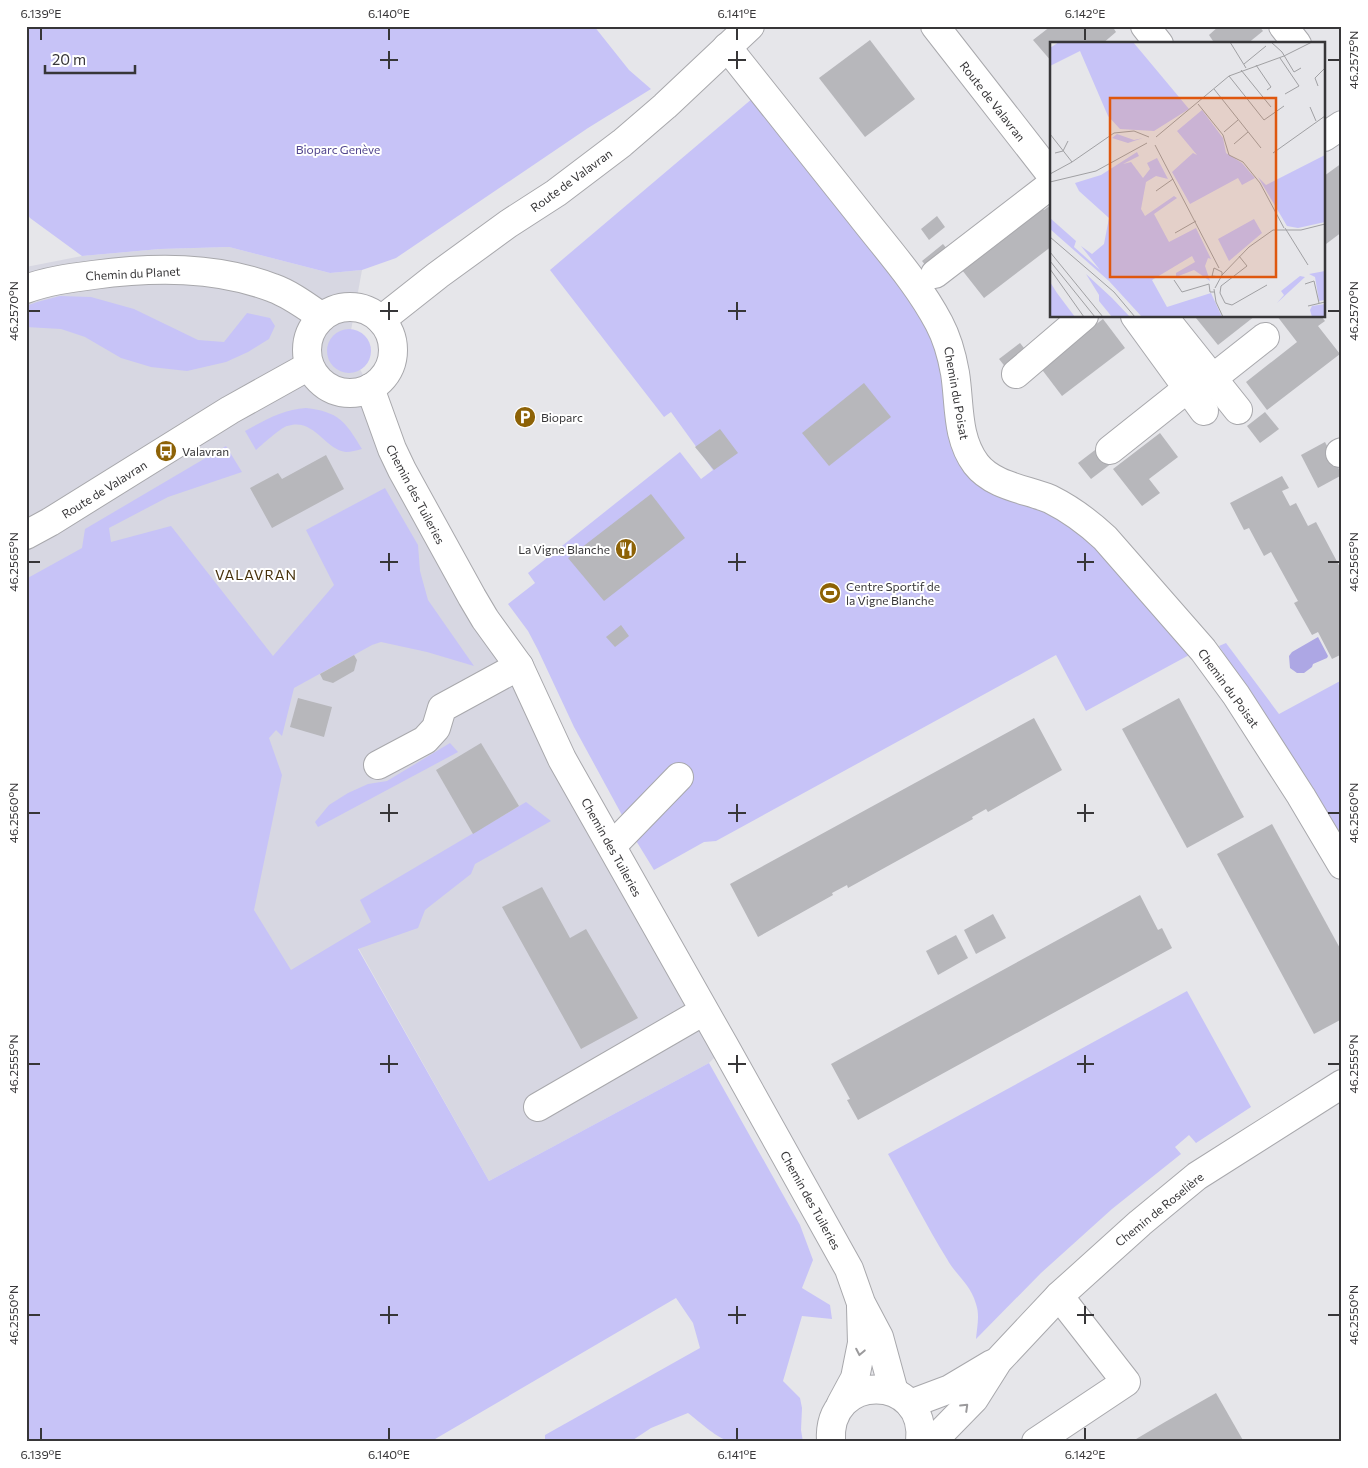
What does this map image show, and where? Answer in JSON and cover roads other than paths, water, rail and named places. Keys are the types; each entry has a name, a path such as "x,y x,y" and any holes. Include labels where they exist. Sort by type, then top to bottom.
{"street":[{"name":"Route de Valavran","path":"381,320 438,275 508,224 556,193 622,143 665,106 750,26"},
{"name":"Route de Valavran","path":"935,26 1050,173"},
{"path":"1145,26 1157,42"},
{"path":"1283,26 1295,42"},
{"name":"Chemin du Poisat","path":"728,47 902,268 930,307 940,325 949,348 955,374 962,435 976,464 981,470 997,481 1065,507 1105,538 1203,650 1236,695 1301,796 1342,865"},
{"path":"1326,135 1342,125"},
{"path":"935,274 1050,186"},
{"name":"Chemin du Planet","path":"26,289 57,280 110,272 198,271 235,276 274,288 322,317"},
{"path":"346,306 358,307 371,312 381,320 392,339 394,350 388,372 380,381 370,388 356,393 342,392 328,387 317,378 309,366 306,353 308,339 313,327 322,317 333,310 346,306"},
{"path":"1016,374 1082,318"},
{"path":"1137,318 1201,383 1238,410"},
{"path":"1164,318 1201,383 1204,410"},
{"path":"1110,450 1265,337"},
{"name":"Route de Valavran","path":"26,535 230,410 309,366"},
{"name":"Chemin des Tuileries","path":"370,388 392,449 402,470 472,597 519,666 562,759 849,1269 861,1303 879,1337 902,1398 917,1415 921,1427 920,1442"},
{"path":"384,756 425,740 436,728 442,708 519,666"},
{"path":"612,846 679,777"},
{"path":"538,1107 704,1011"},
{"name":"Chemin de Roselière","path":"932,1442 974,1399 998,1361 1059,1296 1140,1223 1198,1176 1342,1084"},
{"path":"1036,1442 1126,1382 1059,1296"},
{"name":"Chemin des Tuileries","path":"831,1442 830,1430 834,1416 855,1378 862,1342 861,1303"},
{"name":"Chemin de Roselière","path":"902,1398 950,1389 998,1361"},
{"path":"841,1404 852,1395 866,1390 880,1389 902,1398"}],"place":[{"name":"Bioparc","path":"525,417"},
{"name":"Valavran","path":"166,451"},
{"name":"La Vigne Blanche","path":"626,549"},
{"name":"Centre Sportif de la Vigne Blanche","path":"830,593"}],"district":[{"name":"VALAVRAN","path":"256,574"}],"park label":[{"name":"Bioparc Genève","path":"338,149"}]}
